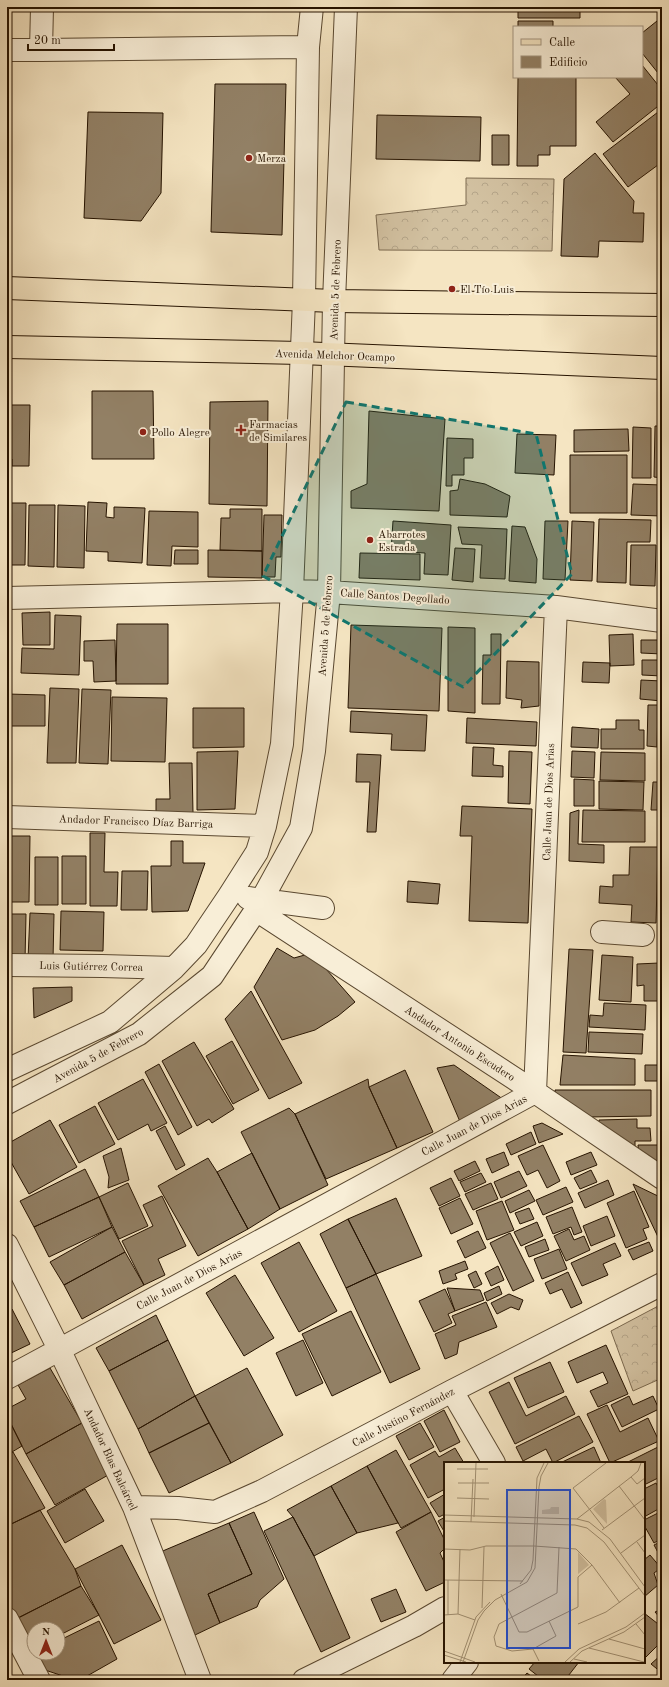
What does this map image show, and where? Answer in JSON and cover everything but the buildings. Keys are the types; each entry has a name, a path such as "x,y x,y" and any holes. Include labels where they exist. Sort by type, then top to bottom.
{"main road":[{"path":"7,288 334,301 662,306"},
{"name":"Avenida Melchor Ocampo","path":"7,347 301,353 662,368"}],"street":[{"path":"41,50 42,7"},
{"name":"Avenida 5 de Febrero","path":"7,1070 110,1022 174,968 196,945 229,896 257,852 265,826 282,744 292,591 304,300 308,47 312,7"},
{"name":"Avenida 5 de Febrero","path":"7,1103 139,1034 212,976 259,905 301,828 314,751 329,592 334,301 346,7"},
{"path":"7,50 308,47"},
{"name":"Calle Santos Degollado","path":"7,598 292,591 329,592 556,607 662,621"},
{"name":"Calle Juan de Dios Arias","path":"7,1378 535,1092 556,607"},
{"name":"Andador Francisco Díaz Barriga","path":"7,817 265,826"},
{"path":"229,896 259,905 323,908"},
{"name":"Andador Antonio Escudero","path":"259,905 662,1178"},
{"path":"602,932 643,935"},
{"name":"Luis Gutiérrez Correa","path":"7,965 174,968"},
{"name":"Andador Blas Balcárcel","path":"7,1245 59,1349 134,1506 200,1680"},
{"name":"Calle Justino Fernández","path":"134,1506 178,1508 215,1512 262,1491 452,1391 662,1284"},
{"path":"452,1391 493,1462"},
{"path":"304,1680 414,1626 444,1609"},
{"path":"7,1619 39,1680"},
{"path":"453,1680 466,1663"}],"highlighted area":[{"path":"346,402 536,434 572,574 463,687 263,576"}],"green space":[{"path":"466,178 554,179 552,251 379,250 376,215 466,205"},
{"path":"662,1304 662,1378 633,1391 611,1331"}],"place":[{"name":"Merza","path":"249,158"},
{"name":"El Tío Luis","path":"452,289"},
{"name":"Farmacias de Similares","path":"241,430"},
{"name":"Pollo Alegre","path":"143,432"},
{"name":"Abarrotes Estrada","path":"370,540"}]}
